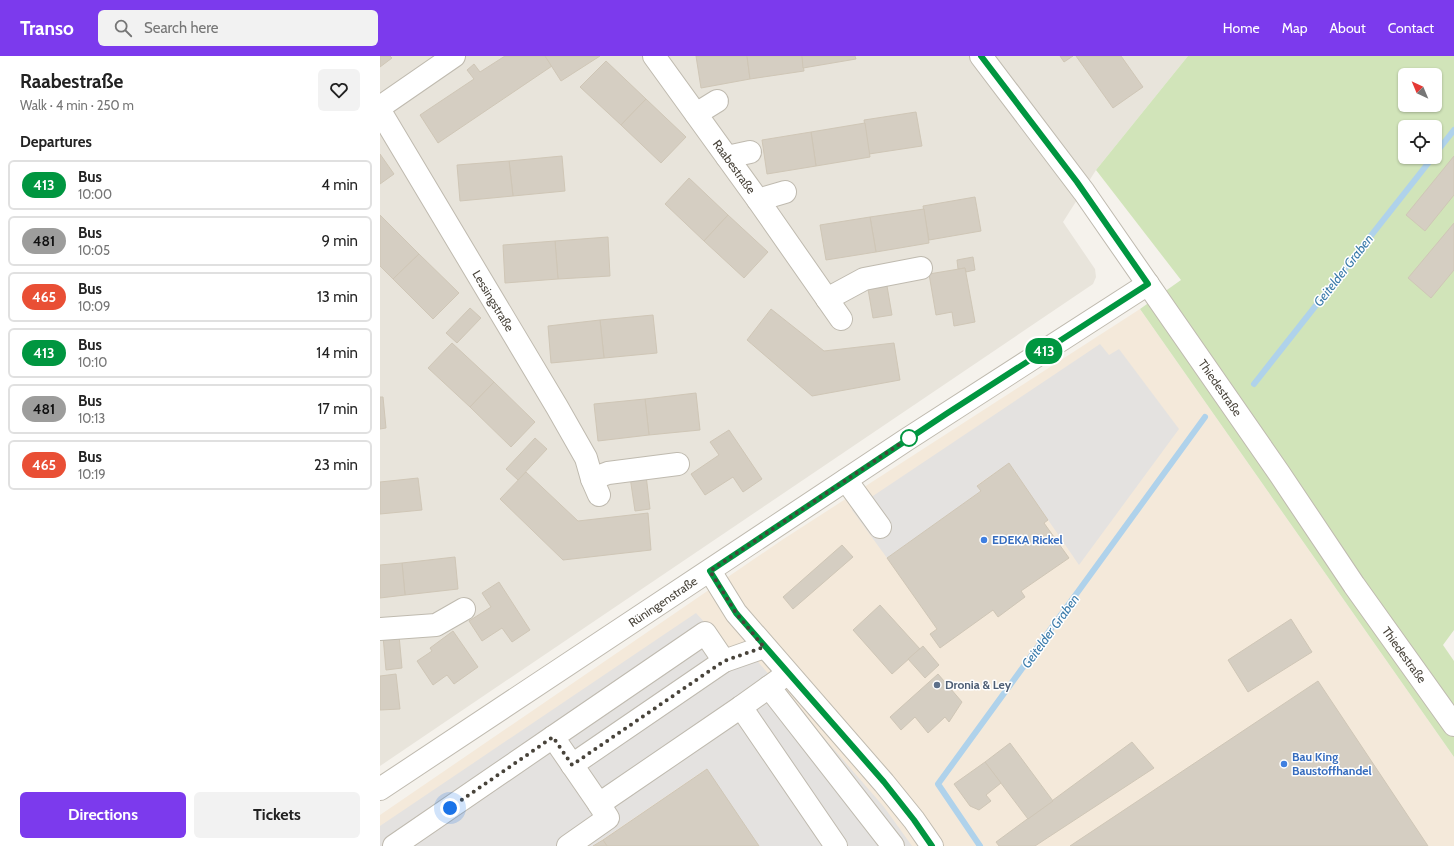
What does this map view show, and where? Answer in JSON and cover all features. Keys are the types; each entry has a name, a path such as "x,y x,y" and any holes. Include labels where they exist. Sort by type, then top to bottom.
{"street":[{"path":"380,107 454,56"},
{"name":"Raabestraße","path":"654,56 758,200 841,319"},
{"name":"Thiedestraße","path":"981,56 1077,182 1275,466 1354,585 1454,725"},
{"path":"696,114 717,101"},
{"name":"Lessingstraße","path":"380,111 557,407 586,458 596,487 608,473 678,464"},
{"path":"727,157 750,152"},
{"path":"758,200 785,192"},
{"path":"827,299 864,279 921,268"},
{"name":"Rüningenstraße","path":"380,789 946,414 1148,284"},
{"path":"846,480 880,527"},
{"path":"710,571 736,613 787,674 884,782 932,846"},
{"path":"380,629 436,626 464,609"},
{"path":"394,846 705,633 724,661"},
{"path":"572,765 724,661 764,647"},
{"path":"599,804 769,688 787,674"},
{"path":"769,688 893,846"},
{"path":"741,707 836,846"},
{"path":"553,737 608,818 568,846"}],"shaded area":[{"path":"380,56 1188,56 1096,170 1063,222 1095,269 1096,277 1093,284 380,766"},
{"path":"1140,309 1454,757 1454,846 380,846 380,815 782,540"},
{"path":"1100,344 1109,355 1119,349 1179,429 1079,565 1009,463 977,485 981,491 887,558 852,510"},
{"path":"696,613 729,649 746,648 884,807 912,846 759,846 706,769 593,846 380,846 380,826"}],"green space":[{"path":"1188,56 1454,56 1454,630 1443,645 1454,661 1454,757 1140,309 1181,280 1096,170"}],"building":[{"path":"380,56 390,56 392,58 380,67"},
{"path":"505,56 545,56 552,66 438,143 420,115 474,79 467,70 474,64 480,72"},
{"path":"545,56 600,56 561,81"},
{"path":"696,56 747,56 750,79 701,88"},
{"path":"747,56 802,56 804,71 750,79"},
{"path":"802,56 855,56 856,59 803,68"},
{"path":"1060,56 1073,56 1064,62"},
{"path":"1076,56 1121,56 1143,87 1113,108"},
{"path":"606,61 646,99 621,125 580,87"},
{"path":"646,99 686,137 661,163 621,125"},
{"path":"916,112 922,146 869,154 864,120"},
{"path":"865,123 870,157 816,166 811,132"},
{"path":"811,132 816,166 767,174 762,140"},
{"path":"380,154 394,174 380,184"},
{"path":"562,156 565,191 513,196 509,161"},
{"path":"1454,156 1454,195 1425,231 1406,215"},
{"path":"509,161 513,196 460,201 457,165"},
{"path":"689,178 728,215 704,241 665,204"},
{"path":"975,197 981,231 929,240 923,206"},
{"path":"924,209 929,243 876,252 870,217"},
{"path":"380,215 419,254 393,279 380,266"},
{"path":"728,215 768,252 744,278 704,241"},
{"path":"870,217 876,252 826,260 820,225"},
{"path":"1454,223 1454,270 1431,298 1408,278"},
{"path":"608,237 610,276 558,279 555,241"},
{"path":"555,241 558,279 505,283 503,245"},
{"path":"419,254 459,293 433,319 393,279"},
{"path":"973,257 975,270 966,272 965,268 958,269 957,260"},
{"path":"965,268 975,322 954,326 952,312 936,315 929,274"},
{"path":"887,286 892,315 873,318 868,289"},
{"path":"470,308 481,318 457,343 446,333"},
{"path":"771,309 824,351 894,343 900,380 812,396 747,340"},
{"path":"653,315 657,353 604,358 600,320"},
{"path":"600,320 604,358 551,363 548,326"},
{"path":"452,343 494,382 470,407 428,368"},
{"path":"494,382 535,422 511,447 470,407"},
{"path":"696,393 700,430 649,435 645,399"},
{"path":"380,397 383,397 386,428 380,429"},
{"path":"645,399 649,435 598,441 594,404"},
{"path":"729,430 762,479 743,492 733,477 705,495 691,474 719,455 710,442"},
{"path":"535,438 547,449 518,480 506,469"},
{"name":"EDEKA Rickel","path":"1009,463 1048,520 1044,523 1069,558 1021,591 1025,597 998,617 993,610 940,648 930,634 937,629 887,558 981,491 977,486"},
{"path":"526,472 578,521 648,513 651,550 563,560 500,499"},
{"path":"646,475 650,509 635,511 630,477"},
{"path":"418,478 422,510 380,514 380,482"},
{"path":"842,545 853,557 793,609 783,597"},
{"path":"455,557 458,589 405,595 402,563"},
{"path":"402,563 405,595 380,598 380,565"},
{"path":"499,582 530,630 512,642 502,628 482,641 469,621 491,607 482,593"},
{"path":"880,605 920,649 892,674 853,630"},
{"path":"1291,619 1312,652 1248,692 1228,660"},
{"path":"453,631 478,667 454,684 447,675 433,685 417,661 432,651 430,648"},
{"path":"399,635 402,668 386,670 383,636"},
{"path":"923,646 939,665 925,678 908,659"},
{"path":"396,674 400,709 380,710 380,676"},
{"path":"938,674 962,702 949,722 945,717 928,733 915,717 901,730 890,717"},
{"name":"Bau King Baustoffhandel","path":"1318,681 1428,846 1070,846"},
{"path":"1132,742 1154,768 1035,846 999,846 996,842"},
{"path":"1010,743 1053,801 1028,819 985,762"},
{"path":"985,762 1001,783 986,795 991,801 979,810 970,806 954,784"},
{"path":"707,769 759,846 607,846 603,840"},
{"path":"603,840 607,846 593,846"}],"waterway":[{"name":"Geitelder Graben","path":"1442,145 1454,130"},
{"name":"Geitelder Graben","path":"1254,384 1427,164"},
{"name":"Geitelder Graben","path":"980,846 938,784 1205,417"}],"bus line":[{"name":"413","path":"932,846 884,782 764,647 736,613 710,571 946,414 1148,284 1077,182 981,56"}],"place":[{"name":"EDEKA Rickel","path":"984,540"},
{"name":"Dronia & Ley","path":"937,685"},
{"name":"Bau King Baustoffhandel","path":"1284,764"}],"route":[{"path":"450,808 553,737 572,765 724,661 764,647 736,613 710,571 909,438"}]}
